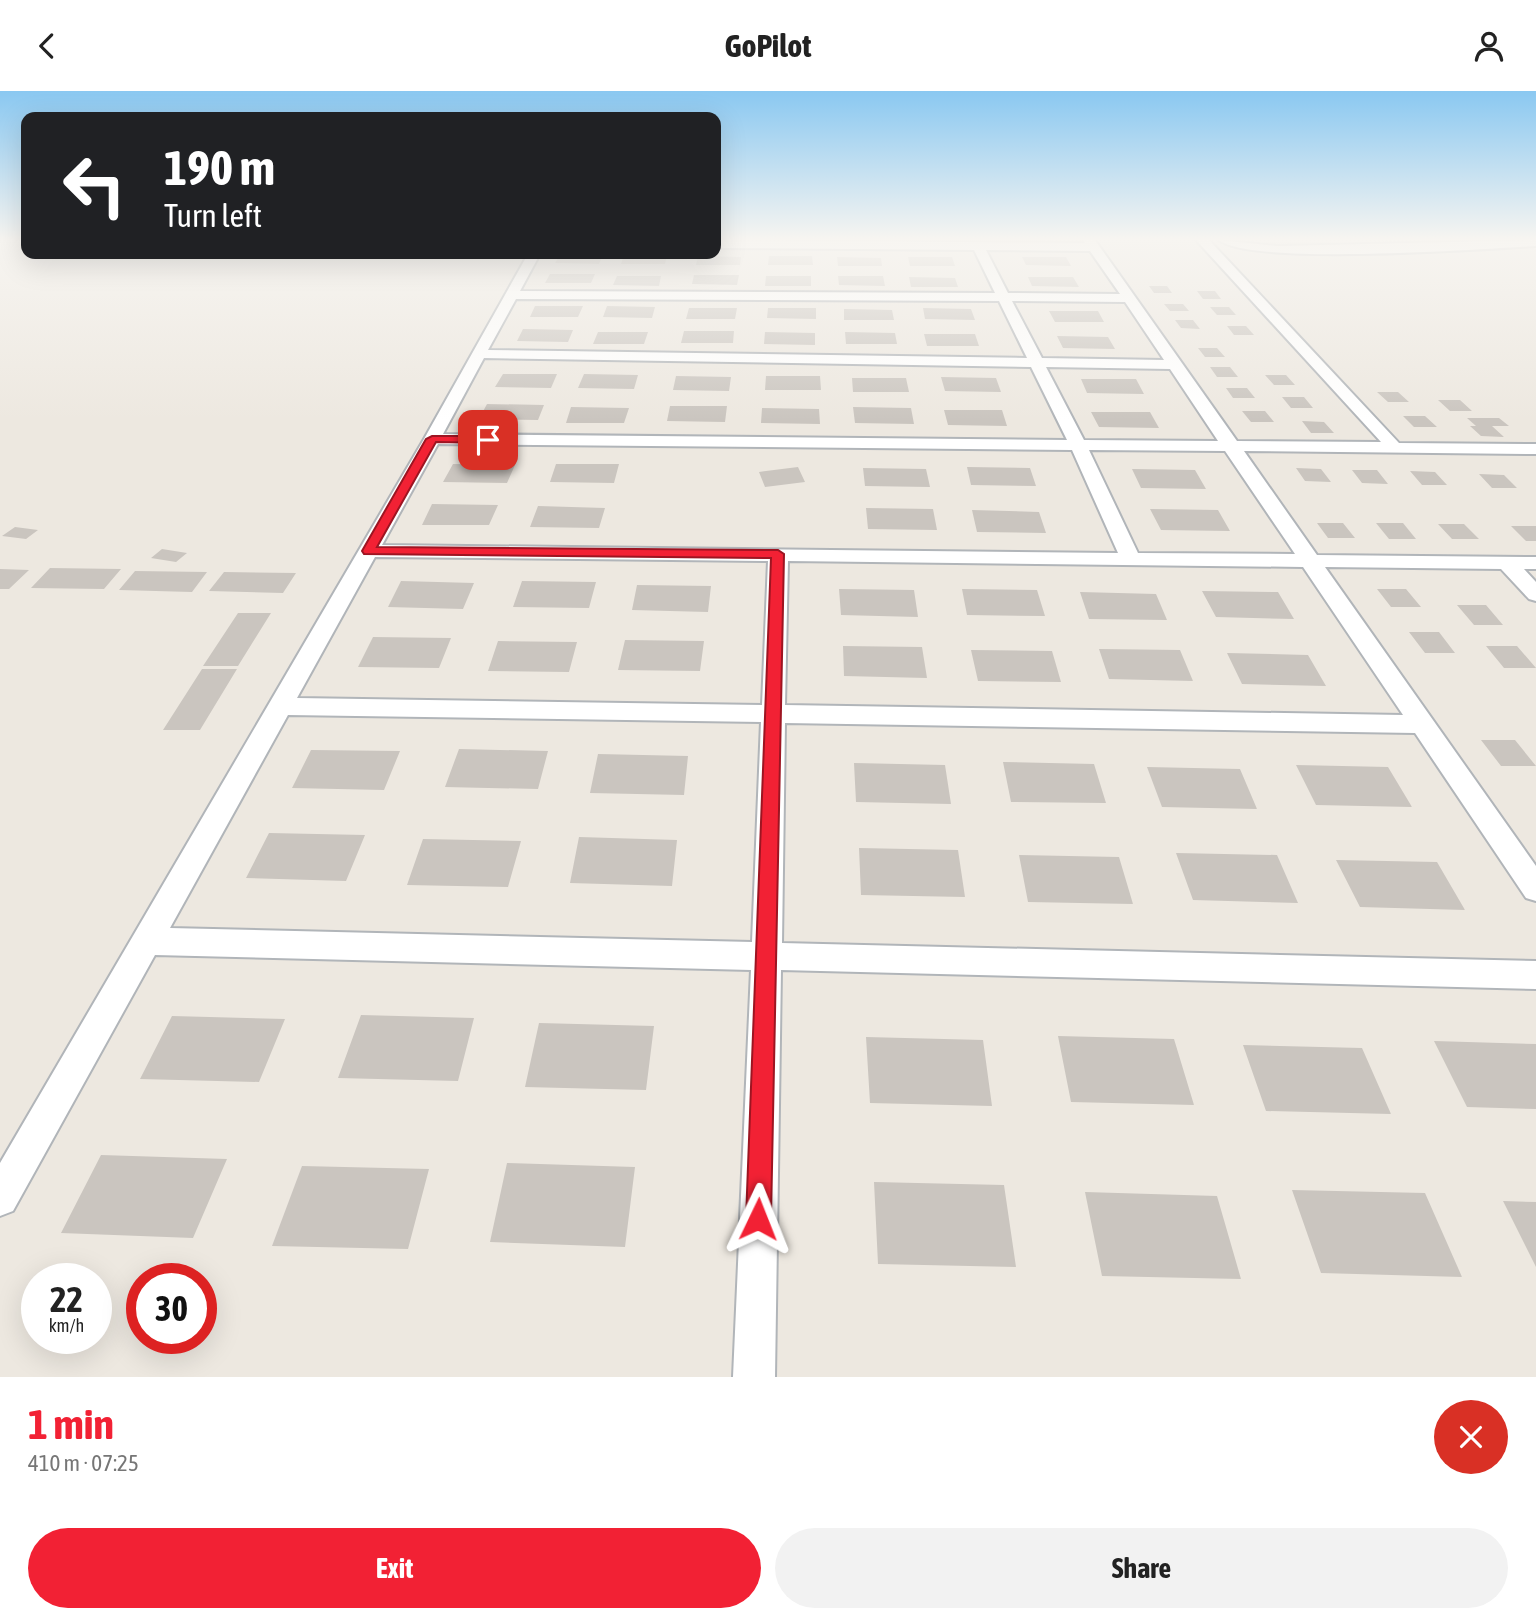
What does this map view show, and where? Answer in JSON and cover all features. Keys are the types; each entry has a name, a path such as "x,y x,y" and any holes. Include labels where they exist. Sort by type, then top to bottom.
{"street":[{"path":"0,1198 508,300"},
{"path":"1007,300 1079,445 1130,557"},
{"path":"1130,300 1536,889"},
{"path":"1258,300 1395,448"},
{"path":"479,355 1176,365"},
{"path":"432,439 1536,449"},
{"path":"368,551 1310,558 1536,563"},
{"path":"754,1377 778,554"},
{"path":"1506,562 1536,594"},
{"path":"280,706 1423,724"},
{"path":"146,941 1536,975"}],"building":[{"path":"1164,304 1183,304 1189,311 1170,311"},
{"path":"535,306 583,306 578,317 530,317"},
{"path":"607,306 655,307 652,318 603,317"},
{"path":"1210,307 1229,307 1236,315 1217,315"},
{"path":"689,308 737,308 735,319 686,319"},
{"path":"768,308 816,308 816,319 767,318"},
{"path":"923,308 971,309 975,320 925,319"},
{"path":"844,309 892,310 894,320 844,320"},
{"path":"1049,311 1098,311 1104,322 1055,322"},
{"path":"1175,320 1193,320 1200,329 1181,328"},
{"path":"1227,326 1246,326 1254,335 1234,335"},
{"path":"523,329 573,330 568,342 517,341"},
{"path":"684,331 734,331 733,343 681,343"},
{"path":"598,332 648,332 644,344 593,344"},
{"path":"765,332 815,333 815,345 764,344"},
{"path":"845,332 895,333 897,344 846,344"},
{"path":"924,334 975,334 979,346 927,346"},
{"path":"1057,336 1108,337 1115,349 1063,348"},
{"path":"1198,348 1217,348 1225,357 1205,357"},
{"path":"1210,367 1230,367 1238,377 1217,377"},
{"path":"503,374 557,374 551,388 495,387"},
{"path":"584,374 638,375 634,389 578,388"},
{"path":"1265,375 1286,375 1295,385 1274,385"},
{"path":"676,376 731,377 729,391 673,390"},
{"path":"766,376 820,376 821,390 765,390"},
{"path":"941,377 996,378 1001,392 945,391"},
{"path":"852,378 906,378 909,392 853,392"},
{"path":"1081,379 1136,379 1144,394 1087,393"},
{"path":"1226,388 1247,388 1255,398 1233,398"},
{"path":"1377,392 1398,392 1409,402 1388,402"},
{"path":"1282,397 1304,397 1313,408 1291,408"},
{"path":"1438,400 1460,400 1472,411 1450,411"},
{"path":"487,404 544,405 538,420 479,419"},
{"path":"670,406 727,406 725,422 667,421"},
{"path":"571,407 629,408 624,423 566,423"},
{"path":"853,407 911,408 914,424 855,423"},
{"path":"762,408 819,409 820,424 761,423"},
{"path":"944,410 1002,410 1007,426 948,425"},
{"path":"1242,411 1265,411 1274,422 1251,422"},
{"path":"1091,412 1150,412 1159,428 1099,427"},
{"path":"1403,416 1425,416 1437,427 1414,427"},
{"path":"1467,418 1499,418 1509,426 1492,426 1504,437 1481,436 1470,426 1476,426"},
{"path":"1302,421 1324,422 1334,433 1311,433"},
{"path":"453,464 515,465 507,483 443,482"},
{"path":"556,464 619,464 614,483 550,482"},
{"path":"798,467 805,482 765,487 759,472"},
{"path":"967,467 1030,468 1036,486 971,485"},
{"path":"863,468 926,469 930,487 865,486"},
{"path":"1296,468 1321,469 1331,482 1305,481"},
{"path":"1132,469 1195,470 1206,489 1141,488"},
{"path":"1352,470 1377,470 1388,484 1362,483"},
{"path":"1410,471 1435,472 1447,485 1422,485"},
{"path":"1479,474 1504,475 1517,488 1492,488"},
{"path":"432,504 498,505 489,525 422,525"},
{"path":"538,506 605,508 599,528 530,527"},
{"path":"866,508 933,509 937,530 868,529"},
{"path":"1150,509 1218,510 1230,531 1161,530"},
{"path":"972,510 1039,512 1046,533 977,532"},
{"path":"1317,523 1343,523 1355,538 1328,538"},
{"path":"1376,523 1403,523 1416,539 1389,539"},
{"path":"1438,524 1464,524 1479,539 1452,539"},
{"path":"1511,526 1536,526 1536,541 1526,541"},
{"path":"15,527 38,530 26,539 2,536"},
{"path":"162,549 187,553 176,562 151,558"},
{"path":"50,568 121,569 104,589 31,588"},
{"path":"0,569 29,570 9,589 0,589"},
{"path":"135,571 207,572 192,592 119,590"},
{"path":"224,572 296,573 283,593 209,591"},
{"path":"401,581 474,583 463,609 388,607"},
{"path":"522,581 596,582 589,608 513,607"},
{"path":"637,585 711,586 708,612 632,610"},
{"path":"839,589 914,590 918,617 841,615"},
{"path":"962,589 1037,590 1045,616 967,615"},
{"path":"1377,589 1406,589 1421,607 1391,607"},
{"path":"1202,591 1278,592 1294,619 1216,617"},
{"path":"1080,592 1156,594 1167,620 1089,619"},
{"path":"1457,605 1486,605 1503,625 1474,625"},
{"path":"238,613 271,613 238,666 203,666"},
{"path":"1409,632 1439,632 1455,653 1425,653"},
{"path":"373,637 451,638 439,668 358,667"},
{"path":"625,640 704,641 700,671 618,670"},
{"path":"498,641 577,642 569,672 488,671"},
{"path":"843,646 922,647 927,678 844,676"},
{"path":"1486,646 1517,646 1536,668 1504,668"},
{"path":"1099,649 1180,650 1193,681 1109,679"},
{"path":"971,650 1052,651 1061,682 978,681"},
{"path":"1227,653 1308,655 1326,686 1242,684"},
{"path":"202,669 237,669 200,730 163,730"},
{"path":"1481,740 1515,740 1536,766 1501,766"},
{"path":"459,749 548,751 538,789 445,787"},
{"path":"311,750 400,751 384,790 292,788"},
{"path":"598,754 688,756 684,795 590,793"},
{"path":"1003,762 1094,764 1106,803 1011,802"},
{"path":"854,763 945,765 951,804 856,802"},
{"path":"1296,765 1388,767 1412,807 1316,805"},
{"path":"1147,767 1240,769 1257,809 1162,807"},
{"path":"269,833 365,835 346,881 246,878"},
{"path":"579,837 677,840 672,886 570,883"},
{"path":"423,839 521,841 508,887 407,885"},
{"path":"859,848 958,850 965,897 861,895"},
{"path":"1176,853 1277,855 1298,903 1193,900"},
{"path":"1019,855 1119,857 1133,904 1028,902"},
{"path":"1336,860 1437,862 1465,910 1360,907"},
{"path":"361,1015 474,1018 458,1081 338,1078"},
{"path":"172,1016 285,1019 259,1082 140,1079"},
{"path":"539,1023 654,1026 646,1090 525,1087"},
{"path":"1058,1036 1174,1039 1194,1105 1071,1102"},
{"path":"866,1037 983,1040 992,1106 870,1103"},
{"path":"1434,1041 1536,1044 1536,1109 1467,1107"},
{"path":"1243,1045 1362,1048 1391,1114 1266,1111"},
{"path":"101,1155 227,1159 193,1238 61,1233"},
{"path":"507,1163 635,1167 625,1247 490,1242"},
{"path":"302,1166 429,1169 408,1249 272,1246"},
{"path":"874,1182 1004,1185 1016,1267 878,1264"},
{"path":"1292,1190 1425,1193 1462,1277 1321,1273"},
{"path":"1085,1192 1217,1196 1241,1279 1102,1276"},
{"path":"1503,1201 1536,1202 1536,1267"}],"route":[{"path":"488,440 432,439 368,551 778,554 758,1219"}]}
